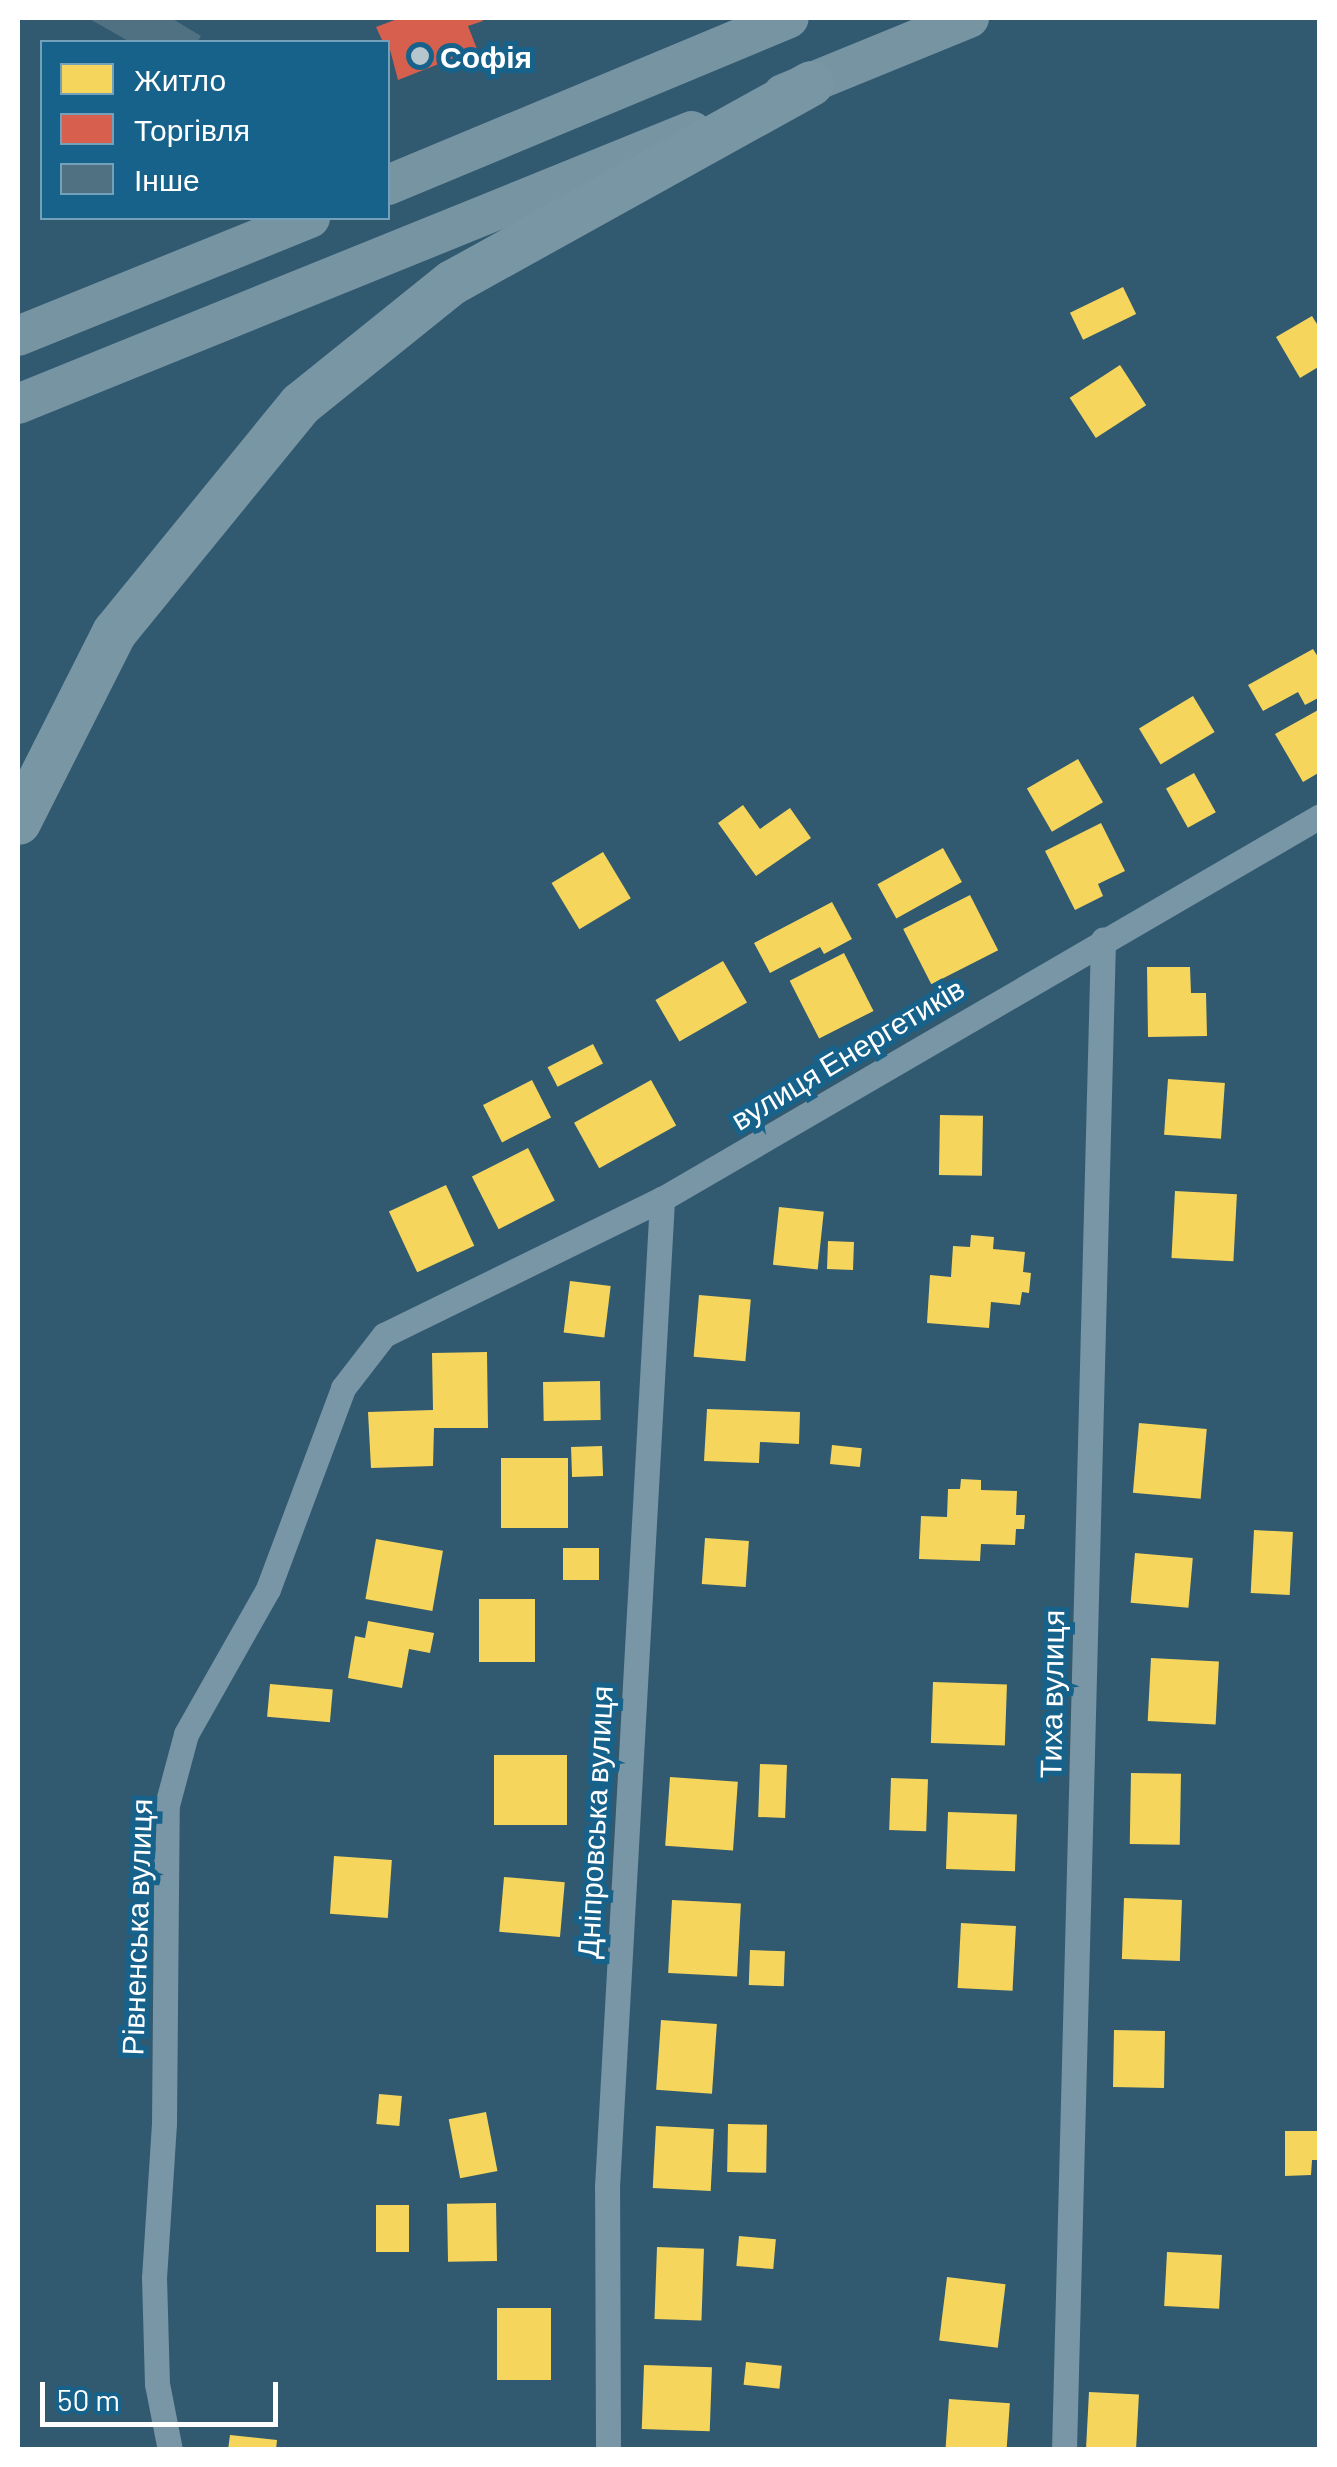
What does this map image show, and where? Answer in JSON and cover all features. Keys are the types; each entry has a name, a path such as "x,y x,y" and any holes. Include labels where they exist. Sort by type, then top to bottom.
{"highway":[{"path":"18,822 114,632 300,404 452,282 811,83"}],"main road":[{"path":"390,184 789,18"},
{"path":"18,404 969,18"},
{"path":"18,336 305,220"}],"street":[{"name":"вулиця Енергетиків","path":"391,1332 662,1199 1320,816"},
{"name":"Тиха вулиця","path":"1064,2450 1103,940"},
{"name":"Дніпровська вулиця","path":"608,2450 607,2187 662,1199"},
{"name":"Рівненська вулиця","path":"170,2450 157,2384 154,2278 164,2123 167,1804 186,1734 268,1589 343,1388 391,1332"}],"building: Житло":[{"path":"1123,287 1136,314 1083,340 1070,313"},
{"path":"1312,316 1320,329 1320,366 1300,378 1276,337"},
{"path":"1120,365 1146,405 1096,438 1070,398"},
{"path":"1313,649 1320,660 1320,697 1305,705 1298,692 1263,711 1248,685"},
{"path":"1193,696 1215,732 1161,764 1139,728"},
{"path":"1320,709 1320,772 1303,782 1275,734"},
{"path":"1078,759 1103,802 1052,832 1027,788"},
{"path":"1194,773 1216,812 1188,828 1166,789"},
{"path":"743,805 760,829 790,808 811,838 756,876 718,823"},
{"path":"1101,823 1125,871 1098,884 1103,896 1075,910 1045,851"},
{"path":"943,848 962,882 896,918 877,884"},
{"path":"603,852 631,898 579,929 552,883"},
{"path":"970,895 998,950 931,984 903,929"},
{"path":"832,902 852,939 824,954 820,947 770,973 754,943"},
{"path":"844,953 874,1011 819,1039 790,981"},
{"path":"723,961 747,1003 679,1042 655,1000"},
{"path":"1147,967 1190,967 1191,993 1206,993 1207,1036 1148,1037"},
{"path":"593,1044 603,1064 558,1087 548,1067"},
{"path":"1168,1079 1225,1083 1221,1139 1164,1135"},
{"path":"532,1080 551,1117 502,1142 483,1105"},
{"path":"651,1080 676,1125 599,1168 574,1123"},
{"path":"940,1115 983,1116 982,1176 939,1175"},
{"path":"528,1148 555,1201 499,1229 472,1177"},
{"path":"446,1185 474,1246 417,1272 389,1212"},
{"path":"1175,1191 1237,1194 1233,1261 1171,1258"},
{"path":"779,1207 824,1212 818,1269 773,1265"},
{"path":"971,1235 994,1237 993,1249 1025,1252 1023,1272 1031,1273 1029,1293 1022,1292 1020,1305 991,1302 989,1328 927,1323 930,1275 951,1277 953,1246 970,1247"},
{"path":"828,1241 854,1242 853,1270 827,1269"},
{"path":"570,1281 611,1286 604,1338 564,1333"},
{"path":"699,1295 751,1300 745,1361 694,1357"},
{"path":"487,1352 488,1428 434,1428 433,1466 371,1468 368,1412 433,1410 432,1353"},
{"path":"600,1381 601,1420 544,1421 543,1382"},
{"path":"707,1409 800,1412 799,1444 760,1442 759,1463 704,1461"},
{"path":"1139,1423 1207,1429 1201,1499 1133,1493"},
{"path":"832,1445 862,1448 860,1467 830,1464"},
{"path":"602,1446 603,1476 572,1477 571,1447"},
{"path":"501,1458 568,1458 568,1528 501,1528"},
{"path":"961,1479 981,1480 981,1490 1017,1491 1016,1515 1025,1515 1024,1529 1016,1529 1015,1545 981,1544 980,1561 919,1559 921,1516 947,1517 948,1489 960,1489"},
{"path":"1254,1530 1293,1532 1290,1595 1251,1593"},
{"path":"705,1538 749,1541 746,1587 702,1584"},
{"path":"376,1539 443,1551 432,1611 365,1599"},
{"path":"563,1548 599,1548 599,1580 563,1580"},
{"path":"1135,1553 1193,1558 1188,1608 1131,1603"},
{"path":"479,1599 535,1599 535,1662 479,1662"},
{"path":"368,1621 434,1633 430,1653 409,1649 402,1688 348,1678 355,1636 365,1638"},
{"path":"1151,1658 1219,1662 1216,1724 1148,1721"},
{"path":"933,1682 1007,1685 1005,1746 931,1743"},
{"path":"270,1684 333,1689 330,1722 267,1717"},
{"path":"494,1755 567,1755 567,1825 494,1825"},
{"path":"760,1764 787,1765 785,1818 758,1817"},
{"path":"1131,1773 1181,1774 1180,1845 1130,1844"},
{"path":"670,1777 738,1782 733,1851 665,1846"},
{"path":"891,1778 928,1779 926,1831 889,1830"},
{"path":"948,1812 1017,1814 1015,1871 946,1869"},
{"path":"334,1856 392,1860 388,1918 330,1914"},
{"path":"504,1877 565,1882 560,1937 499,1932"},
{"path":"1124,1898 1182,1900 1180,1961 1122,1959"},
{"path":"672,1900 741,1904 737,1977 668,1973"},
{"path":"961,1923 1016,1926 1013,1991 958,1988"},
{"path":"750,1950 785,1951 784,1986 749,1985"},
{"path":"661,2020 717,2024 712,2094 656,2090"},
{"path":"1114,2030 1165,2031 1164,2088 1113,2087"},
{"path":"379,2094 402,2096 399,2126 376,2124"},
{"path":"486,2112 497,2171 460,2178 449,2119"},
{"path":"728,2124 767,2125 766,2173 727,2172"},
{"path":"656,2126 714,2129 711,2191 653,2188"},
{"path":"1285,2131 1320,2131 1320,2160 1312,2160 1311,2175 1285,2176"},
{"path":"496,2203 497,2261 448,2262 447,2204"},
{"path":"376,2205 409,2205 409,2252 376,2252"},
{"path":"739,2236 776,2239 773,2269 736,2266"},
{"path":"657,2247 704,2249 701,2321 654,2319"},
{"path":"1167,2252 1222,2255 1219,2309 1164,2306"},
{"path":"947,2277 1006,2284 998,2348 939,2341"},
{"path":"497,2308 551,2308 551,2380 497,2380"},
{"path":"746,2362 782,2366 779,2389 744,2385"},
{"path":"644,2365 712,2367 710,2431 642,2429"},
{"path":"1089,2392 1139,2395 1136,2450 1086,2450"},
{"path":"949,2399 1010,2403 1007,2450 945,2450"},
{"path":"230,2435 277,2440 276,2450 228,2450"}],"building: Торгівля":[{"path":"400,18 483,21 468,26 477,49 398,80 390,40 382,40 376,27"}],"building: Інше":[{"path":"88,18 171,18 201,36 198,40 126,40"}],"place":[{"name":"Софія","path":"420,56"}]}
